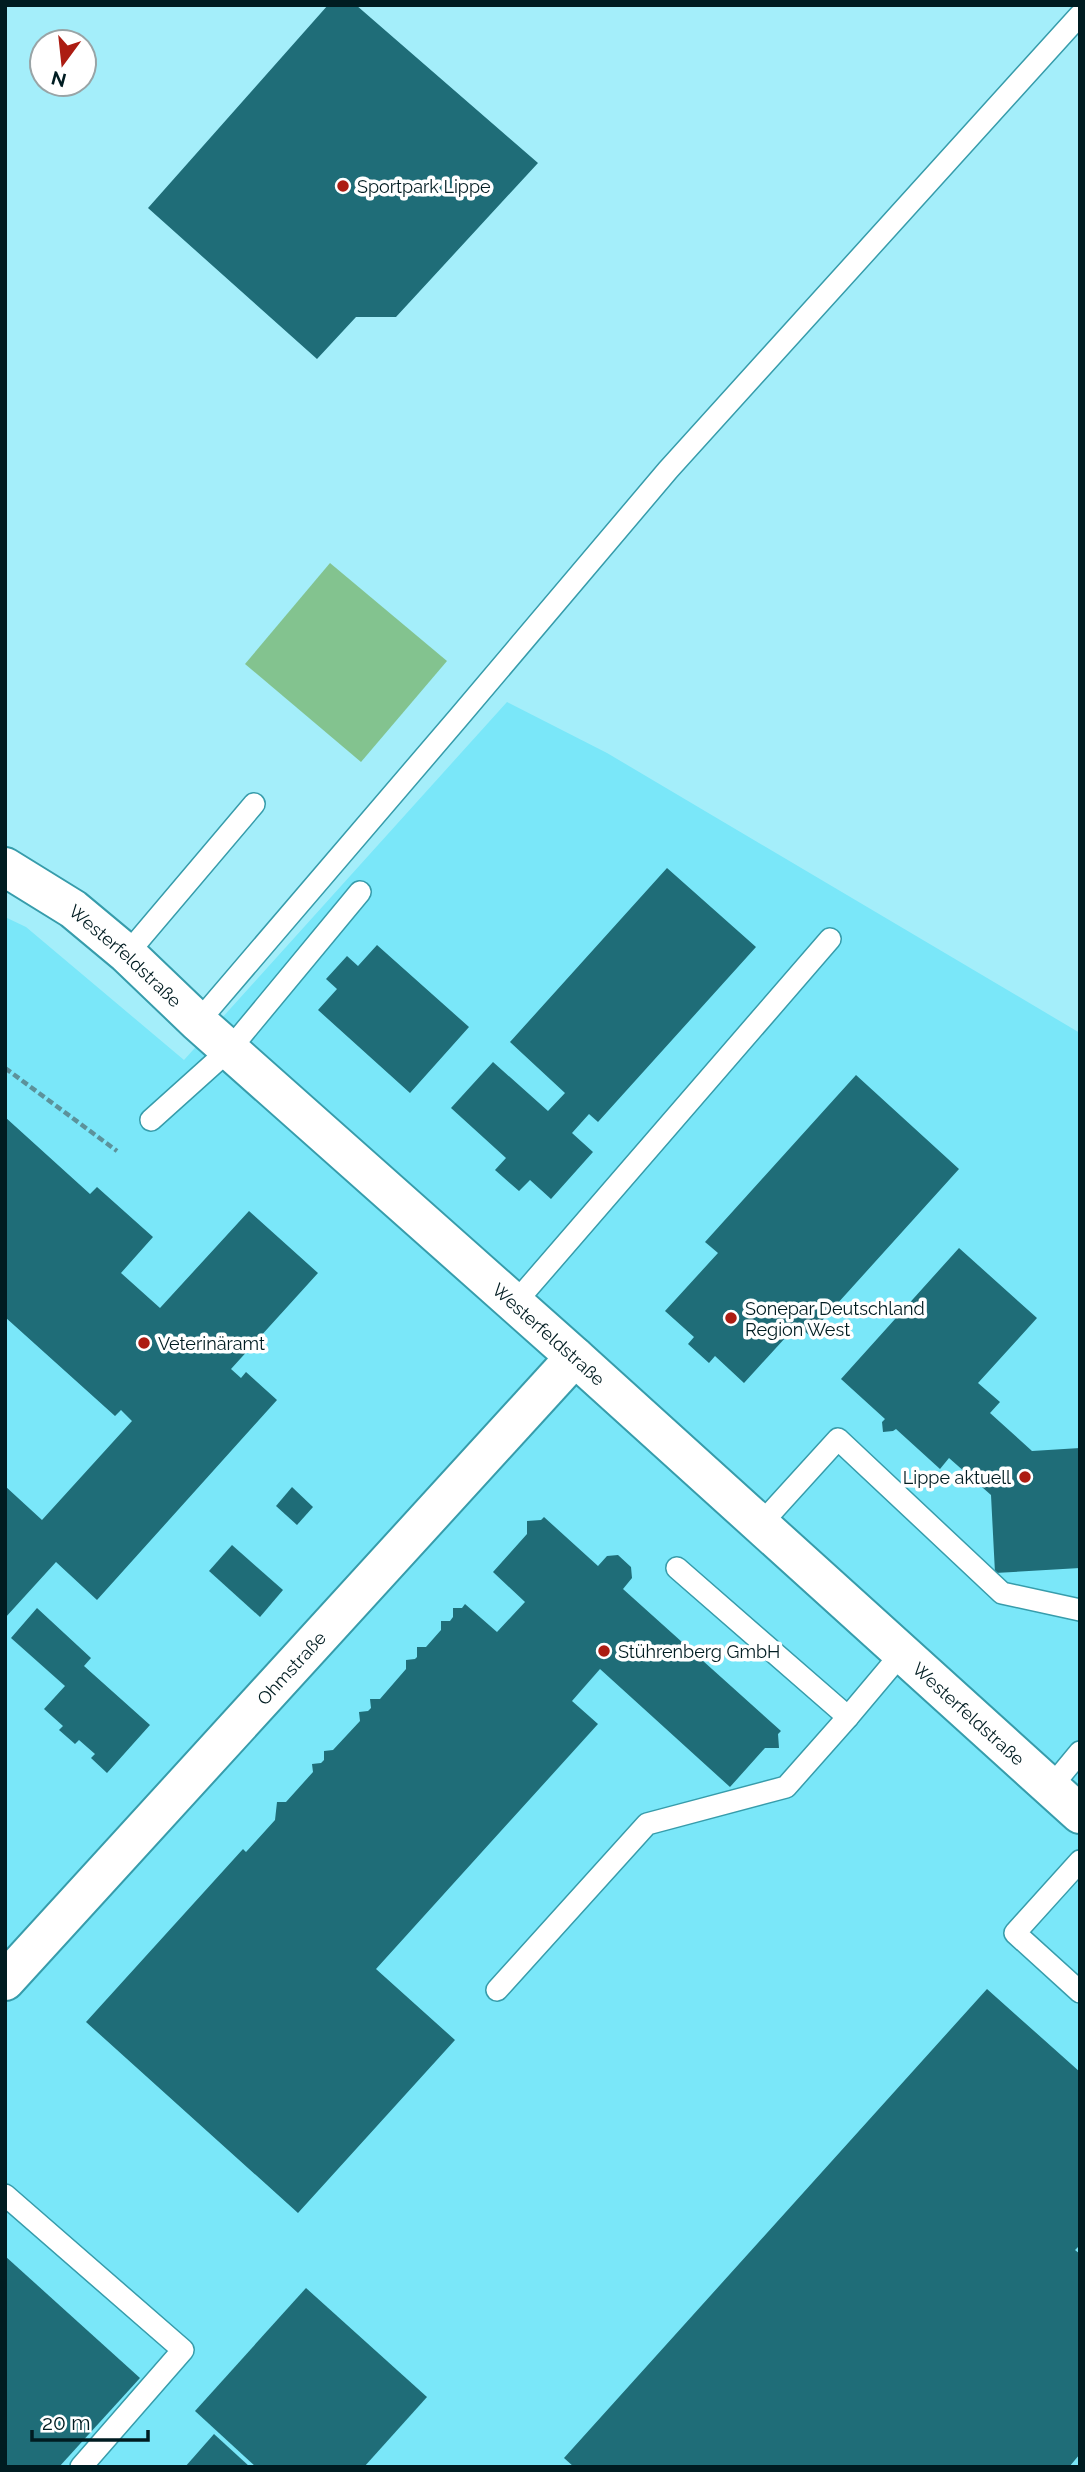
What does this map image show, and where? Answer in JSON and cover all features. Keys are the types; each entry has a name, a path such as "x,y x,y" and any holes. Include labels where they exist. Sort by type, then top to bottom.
{"street":[{"name":"Westerfeldstraße","path":"5,867 73,909 127,954 198,1022 515,1303 1080,1814"},
{"name":"Ohmstraße","path":"5,1981 575,1357"}],"lane":[{"path":"198,1022 667,470 1080,15"},
{"path":"127,954 254,804"},
{"path":"151,1119 229,1049 360,892"},
{"path":"515,1303 830,939"},
{"path":"759,1526 838,1439 1002,1593 1080,1610"},
{"path":"677,1568 848,1717"},
{"path":"497,1990 647,1824 786,1787 901,1654"},
{"path":"1051,1787 1080,1752"},
{"path":"1080,1861 1015,1933 1080,1992"},
{"path":"5,2195 183,2350 81,2467"}],"path":[{"path":"5,1068 117,1151"}],"shaded area":[{"path":"507,702 607,753 1080,1033 1080,2467 5,2467 5,917 26,927 184,1060"}],"green space":[{"path":"330,563 447,661 361,762 245,664"}],"building":[{"name":"Sportpark Lippe","path":"328,5 356,5 538,163 396,317 356,317 317,359 148,208"},
{"path":"667,868 756,947 598,1122 589,1114 572,1133 593,1152 551,1199 530,1180 519,1191 495,1170 506,1158 451,1108 493,1062 548,1111 565,1093 510,1042"},
{"path":"377,945 469,1027 410,1093 318,1010 337,989 326,979 347,956 358,966"},
{"path":"856,1075 959,1169 809,1335 797,1325 744,1383 715,1356 709,1363 688,1344 694,1337 665,1311 718,1253 705,1242"},
{"name":"Veterinäramt","path":"5,1117 90,1194 97,1187 153,1237 121,1273 160,1308 249,1211 318,1273 231,1369 241,1378 246,1372 277,1400 97,1600 56,1562 5,1618 5,1486 42,1520 132,1421 121,1410 115,1416 5,1317"},
{"path":"959,1248 1037,1318 978,1383 1000,1402 990,1413 1032,1451 1080,1448 1080,1568 995,1573 991,1495 949,1458 940,1469 896,1429 883,1432 882,1422 885,1419 841,1379"},
{"path":"292,1487 313,1507 297,1525 276,1506"},
{"path":"544,1517 598,1566 607,1556 618,1555 631,1567 632,1578 623,1589 781,1731 778,1734 779,1748 765,1748 730,1787 600,1669 572,1701 598,1724 376,1969 455,2040 298,2213 86,2022 243,1849 246,1852 275,1820 277,1802 286,1802 313,1772 312,1764 321,1763 324,1760 324,1751 333,1750 360,1721 359,1712 371,1708 370,1699 380,1699 406,1669 406,1660 417,1657 417,1647 426,1647 441,1630 441,1621 450,1621 453,1608 462,1608 465,1604 497,1632 525,1602 493,1572 527,1534 527,1521 541,1520"},
{"path":"232,1545 283,1590 260,1617 209,1571"},
{"path":"37,1608 91,1658 84,1666 150,1725 107,1773 91,1758 95,1754 79,1740 75,1744 59,1730 63,1726 44,1709 65,1686 11,1638"},
{"path":"987,1989 1080,2072 1080,2245 1075,2250 1080,2254 1080,2454 1069,2467 574,2467 564,2458"},
{"path":"5,2256 140,2378 59,2467 5,2467"},
{"path":"306,2288 427,2397 364,2467 256,2467 195,2411"},
{"path":"214,2434 250,2467 185,2467"}],"place":[{"name":"Sportpark Lippe","path":"343,186"},
{"name":"Sonepar Deutschland Region West","path":"731,1318"},
{"name":"Veterinäramt","path":"144,1343"},
{"name":"Lippe aktuell","path":"1025,1477"},
{"name":"Stührenberg GmbH","path":"604,1651"}]}
